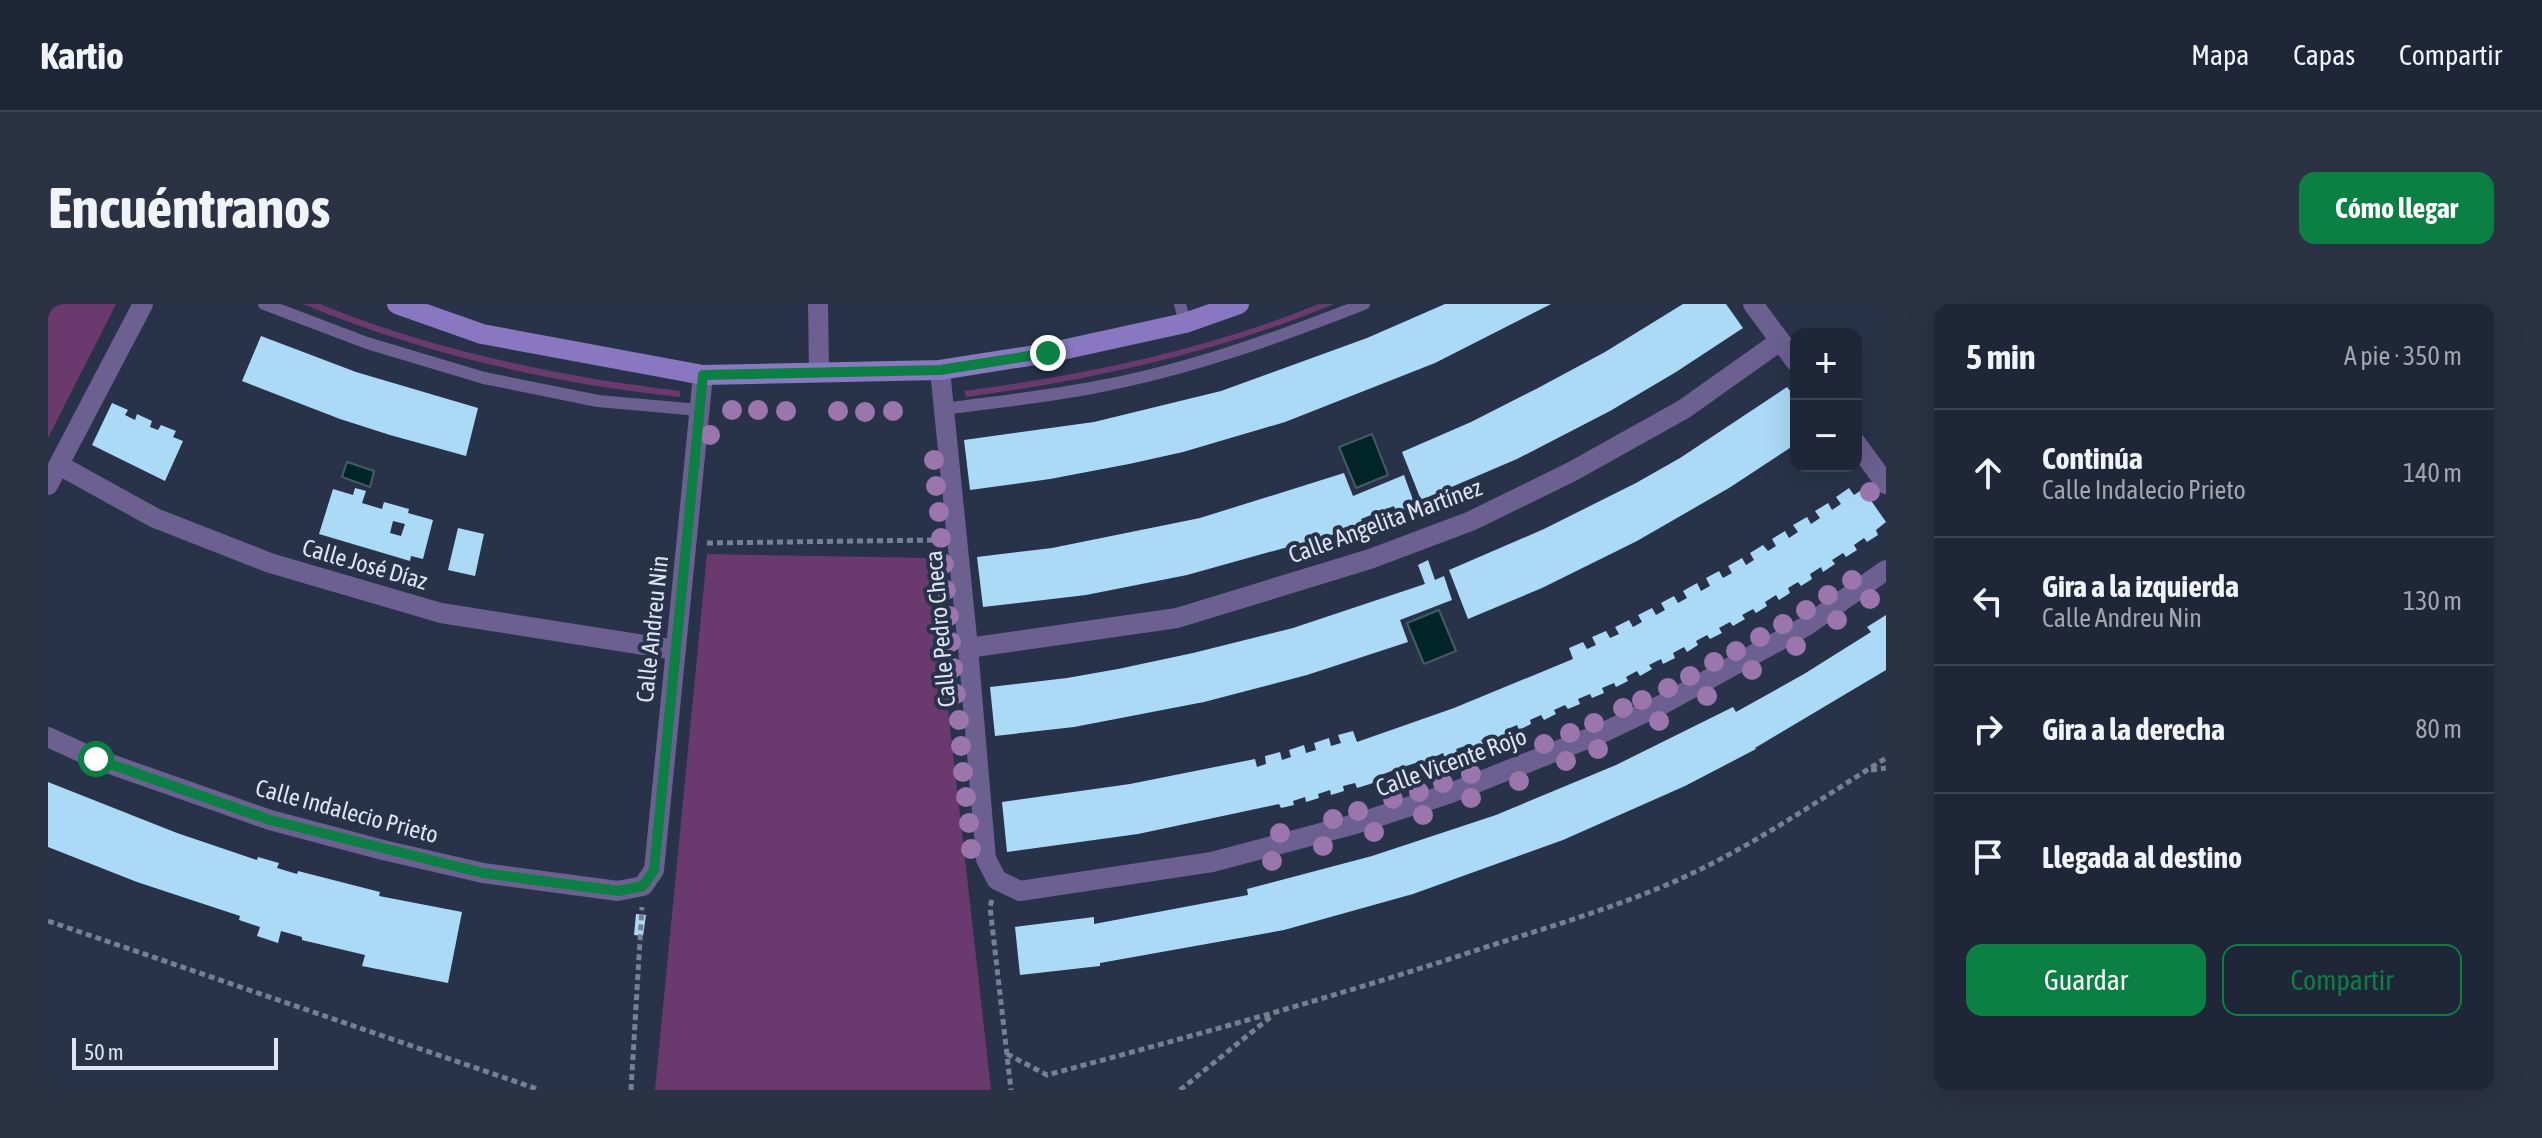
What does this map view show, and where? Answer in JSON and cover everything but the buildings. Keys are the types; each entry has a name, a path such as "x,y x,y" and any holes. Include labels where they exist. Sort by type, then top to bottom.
{"street":[{"path":"48,485 143,304"},
{"path":"397,304 482,334 703,375 940,370 1048,353 1182,313 1239,304"},
{"path":"818,304 819,372"},
{"path":"1753,304 1790,354"},
{"name":"Calle Angelita Martínez","path":"968,648 1177,618 1399,548 1471,521 1573,471 1684,409 1780,341"},
{"name":"Calle Pedro Checa","path":"940,370 986,859 997,880"},
{"name":"Calle Andreu Nin","path":"643,886 654,870 703,375"},
{"path":"1862,451 1886,484"},
{"name":"Calle José Díaz","path":"59,465 155,518 270,563 441,613 676,650"},
{"name":"Calle Vicente Rojo","path":"997,880 1020,891 1212,862 1355,824 1448,794 1602,733 1663,704 1806,626 1886,570"},
{"name":"Calle Indalecio Prieto","path":"48,737 96,759 270,820 383,850 483,873 618,891 643,886"}],"lane":[{"path":"264,304 367,343 484,378 598,401 699,410"},
{"path":"944,409 1096,387 1175,368 1291,332 1364,304"}],"path":[{"path":"686,543 958,540"},
{"path":"1007,1054 1047,1075 1423,968 1582,916 1672,882 1764,835 1886,758"},
{"path":"1866,771 1886,768"},
{"path":"997,880 990,907 1011,1090"},
{"path":"631,1090 643,886"},
{"path":"48,921 540,1090"},
{"path":"1180,1090 1277,1011"}],"shaded area":[{"path":"48,304 116,304 48,438"},
{"path":"303,304 320,304 363,321 497,360 588,378 680,391 680,397 584,384 488,364 394,338"},
{"path":"1319,304 1334,304 1244,337 1153,362 1013,390 966,397 964,391 1100,369 1189,348"},
{"path":"1372,434 1388,475 1356,488 1339,447"},
{"path":"347,462 374,471 370,487 342,477"},
{"path":"707,554 931,558 991,1090 655,1090"},
{"path":"1439,610 1456,651 1424,664 1407,623"}],"route":[{"path":"96,759 270,820 383,850 483,873 618,891 643,886 654,870 703,375 940,370 1048,353"}]}
